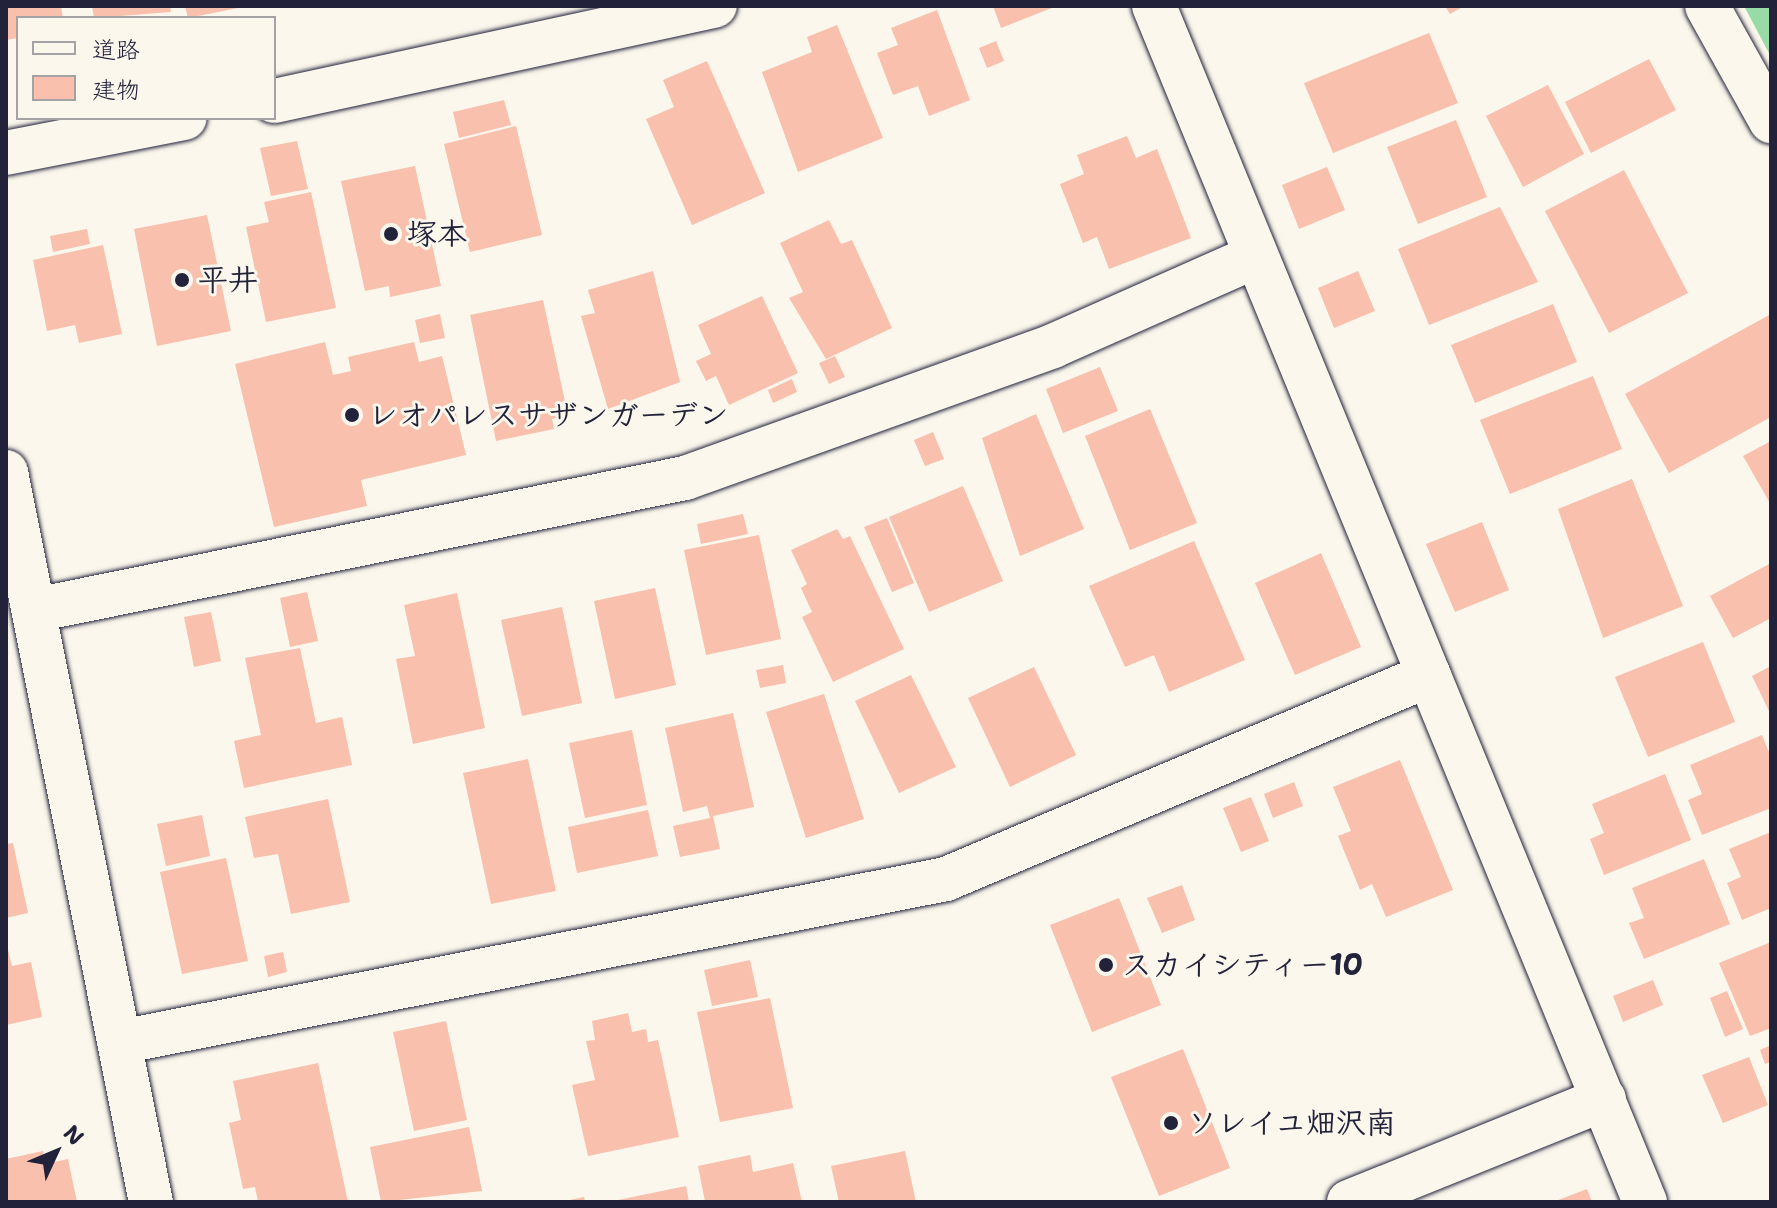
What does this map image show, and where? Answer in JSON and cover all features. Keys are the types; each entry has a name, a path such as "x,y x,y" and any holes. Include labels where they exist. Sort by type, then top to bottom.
{"street":[{"path":"276,101 715,6"},
{"path":"1154,6 1645,1202"},
{"path":"1707,6 1771,121"},
{"path":"6,153 175,120"},
{"path":"35,610 685,478 1053,346 1256,256"},
{"path":"6,472 151,1202"},
{"path":"120,1042 946,879 1429,675"},
{"path":"1349,1202 1604,1099"}],"green space":[{"path":"1744,6 1771,6 1771,57"}],"building":[{"path":"6,6 61,6 63,16 16,16 16,38 6,40"},
{"path":"92,6 170,6 171,12 120,16 94,16"},
{"path":"185,6 243,6 198,16 188,16"},
{"path":"993,6 1057,6 1001,28"},
{"path":"1445,6 1464,6 1450,14"},
{"path":"937,10 970,100 929,116 918,86 893,95 877,53 898,45 891,28"},
{"path":"837,25 883,138 798,172 762,72 812,52 807,37"},
{"path":"1429,33 1458,103 1333,153 1304,83"},
{"path":"996,41 1004,61 987,68 979,48"},
{"path":"1649,59 1676,110 1591,153 1565,102"},
{"path":"707,61 765,193 692,225 646,119 674,107 663,80"},
{"path":"1548,85 1584,154 1523,187 1486,116"},
{"path":"504,100 511,125 459,138 453,112"},
{"path":"1456,120 1487,197 1418,224 1387,147"},
{"path":"516,126 542,235 470,252 444,144"},
{"path":"1127,136 1136,158 1157,149 1191,238 1109,269 1097,237 1083,243 1060,184 1084,174 1077,155"},
{"path":"297,141 308,189 271,196 260,148"},
{"name":"塚本","path":"415,166 441,286 390,297 389,286 365,291 341,181"},
{"path":"1327,167 1345,210 1299,229 1282,185"},
{"path":"1624,170 1688,293 1609,333 1545,211"},
{"path":"311,192 336,308 266,322 246,227 269,222 264,202"},
{"path":"1500,207 1538,282 1429,325 1398,249"},
{"name":"平井","path":"207,215 231,331 157,346 134,229"},
{"path":"829,220 841,244 852,240 892,328 826,359 789,298 803,292 780,243"},
{"path":"87,229 90,244 53,252 50,236"},
{"path":"103,245 122,334 79,343 75,325 47,331 33,260"},
{"path":"653,271 680,382 608,409 581,316 595,313 588,290"},
{"path":"1358,271 1375,311 1334,328 1318,288"},
{"path":"762,296 798,373 729,405 716,376 706,381 696,361 711,354 698,325"},
{"path":"543,300 568,415 552,419 554,429 496,441 470,315"},
{"path":"1553,304 1577,362 1475,403 1451,345"},
{"path":"440,314 445,338 420,343 415,320"},
{"path":"1771,314 1771,417 1669,473 1625,394"},
{"name":"レオパレスサザンガーデン","path":"325,342 333,375 351,371 348,357 414,342 419,362 442,356 466,455 361,480 367,506 274,527 235,364"},
{"path":"835,356 845,377 829,384 819,363"},
{"path":"1100,367 1118,411 1063,433 1046,389"},
{"path":"1593,376 1622,449 1510,494 1480,420"},
{"path":"792,379 797,392 773,403 768,390"},
{"path":"1150,409 1197,523 1130,550 1085,436"},
{"path":"1036,414 1084,529 1020,556 982,438"},
{"path":"933,432 944,459 925,466 914,440"},
{"path":"1771,441 1771,505 1743,456"},
{"path":"1632,479 1683,606 1603,638 1558,509"},
{"path":"963,486 1003,581 929,612 889,517"},
{"path":"743,514 748,534 701,544 697,524"},
{"path":"887,518 914,583 892,592 864,527"},
{"path":"1482,522 1509,590 1455,612 1426,544"},
{"path":"837,529 843,539 850,536 904,649 833,682 802,617 812,612 801,588 807,584 791,550"},
{"path":"759,535 781,639 706,655 684,550"},
{"path":"1194,541 1245,660 1169,692 1154,655 1125,667 1089,586"},
{"path":"1321,553 1361,647 1295,675 1255,583"},
{"path":"1771,563 1771,618 1733,638 1710,596"},
{"path":"655,588 676,685 615,699 594,601"},
{"path":"307,592 318,641 290,647 280,598"},
{"path":"457,593 485,728 413,744 396,659 415,656 404,605"},
{"path":"562,607 582,703 522,716 501,620"},
{"path":"211,612 221,661 194,667 184,617"},
{"path":"1703,642 1735,722 1648,757 1615,677"},
{"path":"300,648 316,723 342,717 352,765 244,788 234,741 261,735 245,658"},
{"path":"783,665 786,683 760,688 756,670"},
{"path":"1771,666 1771,715 1752,676"},
{"path":"1034,667 1076,755 1010,787 968,698"},
{"path":"911,675 956,767 899,793 855,701"},
{"path":"824,694 864,819 806,838 766,712"},
{"path":"733,713 754,807 713,816 720,849 680,857 673,826 710,818 707,806 683,812 665,728"},
{"path":"632,730 647,805 585,818 569,743"},
{"path":"1762,735 1771,757 1771,808 1702,835 1688,800 1702,794 1690,765"},
{"path":"528,759 556,891 491,904 463,773"},
{"path":"1400,760 1453,890 1386,917 1372,884 1360,890 1338,836 1351,831 1333,787"},
{"path":"1665,774 1691,840 1604,875 1590,839 1604,833 1592,804"},
{"path":"1294,782 1303,806 1273,818 1264,794"},
{"path":"1251,797 1269,841 1241,852 1223,808"},
{"path":"328,799 350,902 291,914 278,854 254,858 245,817"},
{"path":"648,810 658,856 577,873 568,827"},
{"path":"202,815 210,856 166,866 157,824"},
{"path":"1771,832 1771,908 1742,920 1727,883 1741,877 1729,849"},
{"path":"13,843 28,913 6,918 6,844"},
{"path":"226,858 248,961 182,974 160,872"},
{"path":"1704,859 1730,924 1644,959 1629,923 1644,918 1632,888"},
{"path":"1182,885 1195,920 1162,933 1147,898"},
{"name":"スカイシティー10","path":"1119,898 1161,1005 1092,1032 1050,925"},
{"path":"1771,942 1771,1028 1750,1036 1719,963"},
{"path":"7,946 12,966 31,962 42,1017 6,1025"},
{"path":"283,952 287,972 268,977 264,956"},
{"path":"750,960 758,997 712,1006 704,970"},
{"path":"1653,980 1663,1005 1623,1022 1613,996"},
{"path":"1727,991 1743,1029 1725,1037 1710,998"},
{"path":"770,998 793,1108 720,1122 697,1012"},
{"path":"628,1013 632,1032 646,1029 648,1042 658,1040 679,1137 588,1156 572,1085 595,1080 586,1041 595,1040 592,1021"},
{"path":"446,1021 467,1120 414,1131 393,1032"},
{"path":"1771,1045 1771,1062 1765,1064 1760,1050"},
{"name":"ソレイユ畑沢南","path":"1183,1049 1230,1168 1159,1196 1111,1077"},
{"path":"1749,1057 1768,1105 1723,1123 1702,1075"},
{"path":"318,1063 348,1202 258,1202 255,1187 243,1189 229,1123 241,1120 233,1081"},
{"path":"469,1127 482,1191 381,1202 370,1147"},
{"path":"43,1151 45,1164 68,1159 77,1202 6,1202 6,1159"},
{"path":"905,1151 916,1202 839,1202 831,1166"},
{"path":"750,1155 753,1172 793,1163 802,1202 705,1202 698,1166"},
{"path":"686,1186 689,1202 613,1202 613,1201"},
{"path":"1587,1189 1592,1202 1553,1202"},
{"path":"584,1197 585,1202 565,1202 565,1201"}],"place":[{"name":"塚本","path":"391,234"},
{"name":"平井","path":"182,280"},
{"name":"レオパレスサザンガーデン","path":"352,415"},
{"name":"スカイシティー10","path":"1106,965"},
{"name":"ソレイユ畑沢南","path":"1171,1123"}]}
